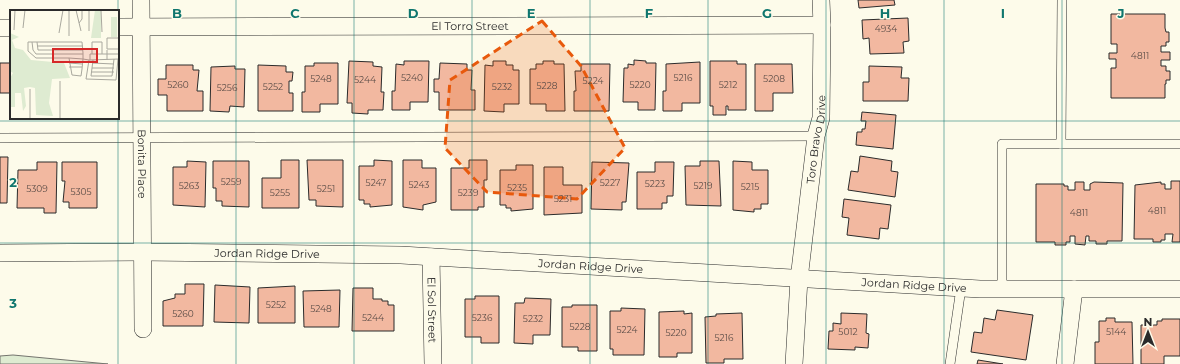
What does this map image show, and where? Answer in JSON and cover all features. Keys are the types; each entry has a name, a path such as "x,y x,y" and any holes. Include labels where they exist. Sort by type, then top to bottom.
{"street":[{"name":"Bonita Place","path":"141,0 143,329"},
{"name":"Toro Bravo Drive","path":"794,364 799,278 816,136 821,118 821,0"},
{"name":"El Torro Street","path":"119,27 822,25"},
{"name":"Jordan Ridge Drive","path":"0,253 142,252 401,255 961,288 1180,289"},
{"name":"El Sol Street","path":"431,257 433,364"},
{"path":"1065,364 1074,289"}],"lane":[{"path":"1061,144 1062,0"},
{"path":"0,138 142,139 816,136"},
{"path":"1002,289 1002,144 1180,144"},
{"path":"950,364 961,288"}],"highlighted area":[{"path":"542,21 581,66 625,148 577,199 487,192 445,148 450,80"}],"green space":[{"path":"13,355 108,364 0,364 0,356"}],"building":[{"path":"858,0 894,0 895,5 859,8"},
{"path":"1111,14 1165,14 1165,28 1166,32 1169,32 1169,42 1166,42 1166,46 1161,46 1161,52 1170,52 1170,60 1161,60 1161,66 1166,66 1166,71 1170,71 1170,80 1166,80 1165,98 1111,98 1111,68 1116,68 1116,59 1109,59 1109,53 1117,53 1117,44 1111,44"},
{"path":"908,18 909,41 903,42 904,53 870,54 869,38 863,39 862,20"},
{"path":"634,60 646,61 646,63 656,63 655,110 638,110 638,102 623,102 624,68 628,68 628,64 634,65"},
{"path":"349,61 373,62 373,66 382,67 381,92 384,92 383,110 368,110 368,114 352,113 352,103 347,103"},
{"path":"404,61 429,61 428,102 410,102 410,110 392,110 392,91 395,91 396,64 404,65"},
{"path":"493,61 506,61 506,65 513,65 513,70 519,70 519,104 504,104 504,112 484,111 485,65 493,66"},
{"path":"543,61 554,61 554,64 564,64 565,111 546,111 546,104 530,104 530,69 536,69 536,64 543,64"},
{"path":"710,61 737,61 737,64 746,64 746,110 728,110 728,106 726,106 726,115 713,115 713,106 710,106"},
{"path":"700,62 700,103 682,103 682,111 663,111 663,91 666,91 666,64"},
{"path":"0,63 10,63 10,93 0,93"},
{"path":"314,63 338,63 338,104 320,104 320,112 302,112 302,92 305,92 305,66 314,66"},
{"path":"440,63 467,64 467,70 472,70 471,90 475,90 475,110 439,110 439,92 434,92 434,79 439,79"},
{"path":"581,64 610,64 609,111 574,111 574,91 576,91 575,71 581,71"},
{"path":"755,64 792,64 793,93 773,93 773,111 755,111"},
{"path":"166,65 193,65 193,70 199,70 197,91 203,91 203,111 167,111 167,95 158,95 158,79 166,79"},
{"path":"258,65 286,66 286,72 293,72 292,81 289,81 289,93 293,93 293,111 258,111"},
{"path":"235,66 235,69 245,69 244,107 230,106 229,112 210,111 211,67"},
{"path":"869,66 902,67 901,78 909,78 908,101 863,101 863,82 869,82"},
{"path":"862,112 896,115 893,149 856,145 857,132 862,132 862,129 865,129 866,121 861,121"},
{"path":"860,156 892,161 891,171 898,172 895,197 848,190 851,171 858,172"},
{"path":"0,157 8,157 7,203 0,203"},
{"path":"281,160 299,160 299,208 262,208 262,178 281,178"},
{"path":"307,160 343,160 343,207 316,206 316,200 309,200"},
{"path":"374,160 392,161 392,205 370,207 370,204 364,204 364,200 359,200 359,166 374,166"},
{"path":"403,160 422,160 422,168 436,168 436,202 423,205 423,210 403,207"},
{"path":"469,160 487,160 487,180 484,180 484,207 478,207 478,210 451,210 451,168 469,168"},
{"path":"187,161 206,162 205,207 173,205 173,167 187,167"},
{"path":"213,161 249,161 249,207 222,206 222,201 216,201 216,188 213,188"},
{"path":"700,161 719,161 721,206 686,205 685,166 700,166"},
{"path":"733,161 752,162 752,170 768,170 768,204 761,204 761,209 754,209 754,212 733,210"},
{"path":"37,162 57,162 56,213 44,213 44,208 17,208 18,170 37,170"},
{"path":"62,162 97,162 97,208 69,208 69,202 63,202 65,181 62,181"},
{"path":"592,162 629,163 626,202 622,202 622,210 591,209"},
{"path":"655,162 674,162 673,196 667,196 667,203 662,203 662,209 637,209 637,172 655,172"},
{"path":"516,165 533,165 533,209 511,211 511,208 506,208 506,205 500,205 500,170 516,170"},
{"path":"544,167 563,167 563,185 582,185 582,213 544,215"},
{"path":"1171,181 1180,181 1180,242 1172,242 1173,234 1165,234 1165,240 1161,240 1161,242 1153,242 1153,239 1134,239 1135,185 1161,182 1161,184 1165,184 1165,189 1171,189"},
{"path":"1075,182 1084,182 1084,190 1090,190 1090,184 1094,182 1123,183 1122,241 1107,241 1107,244 1096,244 1096,241 1089,241 1089,236 1086,236 1085,245 1075,244 1075,236 1070,236 1070,242 1066,242 1066,245 1055,245 1055,242 1036,242 1036,184 1064,184 1064,186 1068,186 1068,190 1075,190"},
{"path":"844,199 891,205 888,229 880,228 879,239 847,235 849,218 842,217"},
{"path":"185,284 204,284 203,326 163,326 163,301 175,298 175,294 185,294"},
{"path":"215,285 250,287 249,323 214,322"},
{"path":"295,286 295,323 258,323 258,288"},
{"path":"353,288 373,288 373,299 382,299 382,301 388,301 388,305 394,305 394,331 352,331"},
{"path":"340,290 339,327 304,327 303,291"},
{"path":"475,296 499,296 499,343 481,343 481,337 465,337 465,299 475,299"},
{"path":"525,298 551,299 550,335 533,335 533,344 514,343 515,303 524,303"},
{"path":"572,305 597,305 597,351 578,351 578,347 562,347 562,307 572,307"},
{"path":"621,308 645,309 644,355 613,355 613,349 610,349 610,311 621,311"},
{"path":"997,310 1033,315 1026,360 971,352 974,332 982,333 984,318 995,320"},
{"path":"684,311 684,314 692,313 692,353 677,353 677,357 659,357 659,312"},
{"path":"742,313 743,359 724,359 724,363 706,363 705,317 716,316 716,314"},
{"path":"841,313 867,314 866,333 869,334 868,348 855,347 855,350 828,349 829,331 833,331 833,323 841,324"},
{"path":"1106,318 1115,318 1115,322 1132,322 1133,364 1095,364 1095,342 1099,342 1099,321 1106,321"},
{"path":"1162,319 1180,319 1180,356 1164,356 1164,364 1141,364 1141,325 1157,325 1157,321 1162,321"},
{"path":"978,360 1003,364 977,364"}]}
